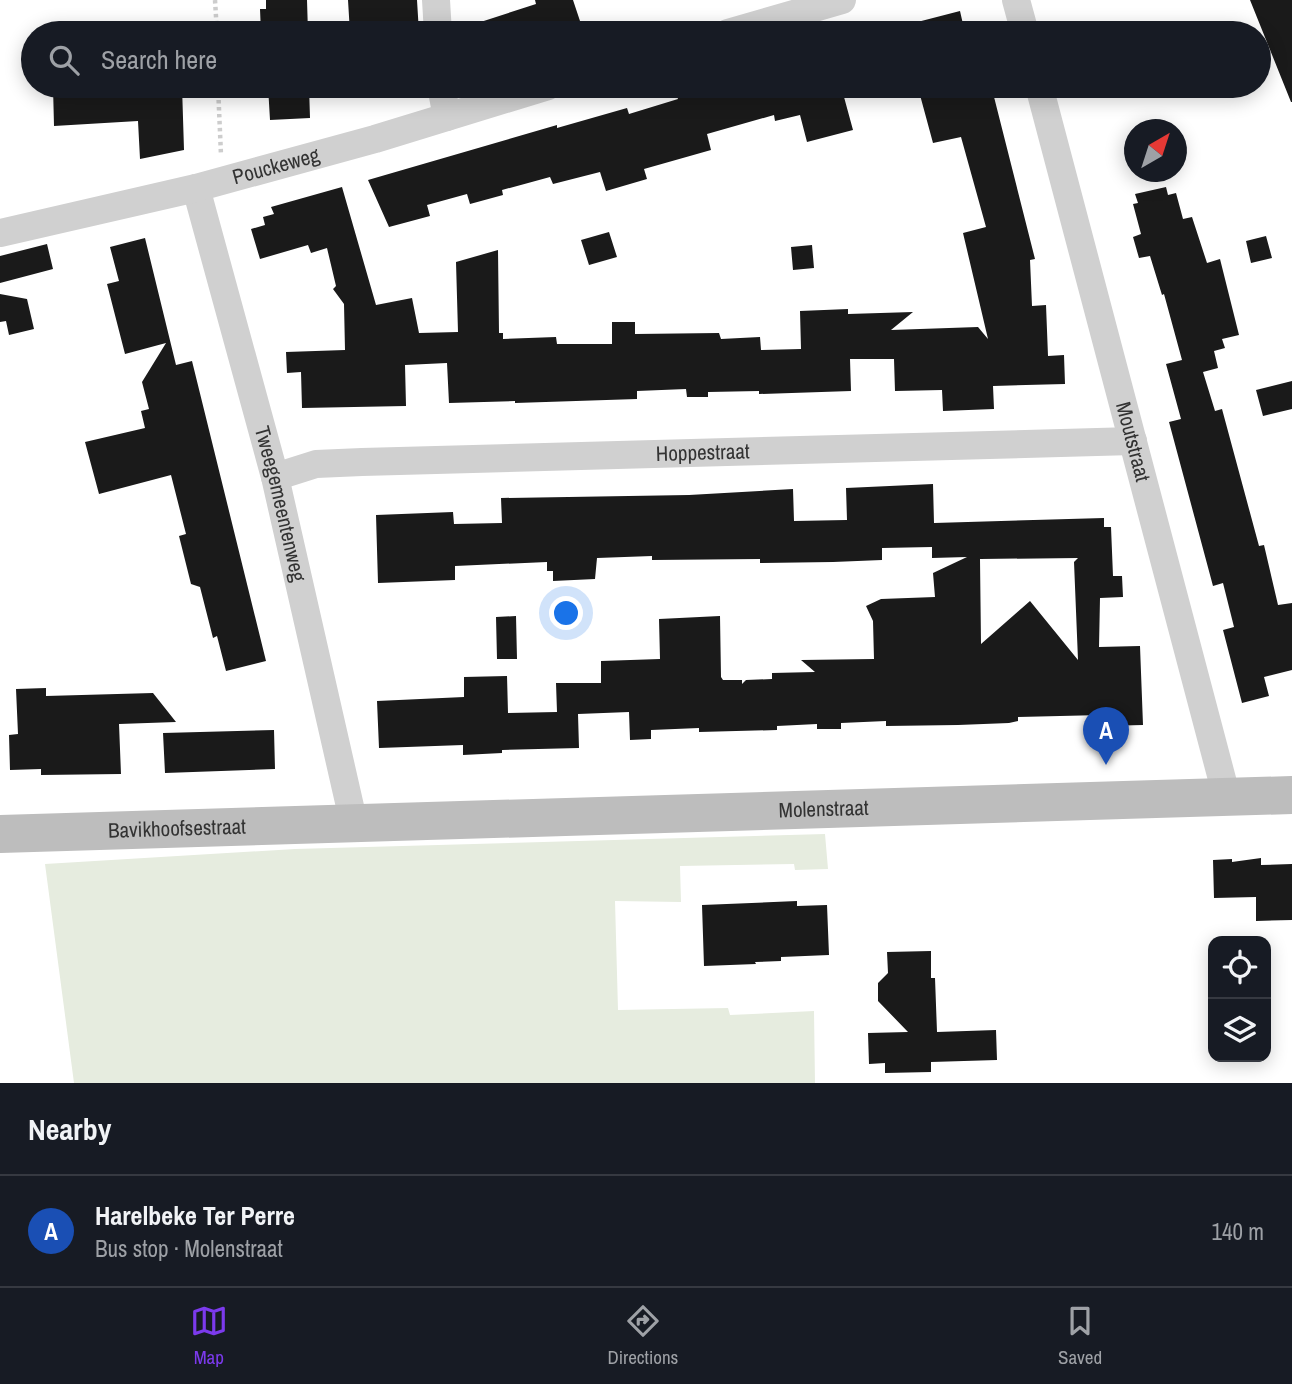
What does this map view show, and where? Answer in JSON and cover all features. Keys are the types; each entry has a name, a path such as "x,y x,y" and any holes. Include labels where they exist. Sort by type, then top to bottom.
{"street":[{"path":"436,0 437,21"},
{"path":"769,21 842,0"},
{"path":"1016,0 1022,21"},
{"path":"443,98 447,117"},
{"name":"Pouckeweg","path":"0,233 196,188 376,139 509,98"},
{"name":"Moutstraat","path":"1042,98 1227,798"},
{"name":"Tweegemeentenweg","path":"196,188 275,477 354,824"},
{"name":"Hoppestraat","path":"275,477 316,464 362,462 1133,441"},
{"name":"Molenstraat","path":"354,824 1292,795"},
{"name":"Bavikhoofsestraat","path":"0,834 354,824"}],"path":[{"path":"215,0 216,21"},
{"path":"218,98 221,163 225,180"}],"shaded area":[{"path":"825,834 828,869 795,870 794,864 680,866 681,902 615,901 618,1010 728,1008 730,1015 814,1011 815,1083 74,1083 45,864 295,849"}],"building":[{"path":"266,0 307,0 308,21 260,21 260,9 266,9"},
{"path":"348,0 417,0 418,21 349,21"},
{"path":"535,0 573,0 580,21 484,21 536,4"},
{"path":"1250,0 1292,0 1292,102 1271,52 1271,21 1258,21"},
{"path":"960,11 962,21 921,21"},
{"path":"53,98 182,98 184,150 140,159 138,121 54,126"},
{"path":"269,98 309,98 310,118 270,120"},
{"path":"844,98 853,130 807,142 800,115 775,121 774,115 707,134 711,150 644,169 647,179 606,191 600,172 553,184 550,177 502,190 503,195 470,204 467,194 427,205 430,216 389,227 368,180 557,125 557,128 627,108 629,114 678,99"},
{"path":"921,98 994,98 1035,259 1030,260 1032,306 1046,305 1048,356 1064,355 1065,384 993,386 994,409 943,411 942,390 895,391 894,359 850,359 851,391 759,394 759,391 708,392 708,397 687,397 686,389 637,391 637,399 449,403 447,363 405,365 406,406 302,408 301,372 287,373 286,352 345,350 344,304 333,289 336,286 327,248 311,253 308,245 260,259 251,229 265,225 263,217 274,214 271,207 342,187 376,305 412,298 419,333 458,332 456,262 498,250 499,333 503,333 503,339 556,337 557,344 612,344 612,322 635,322 635,334 719,333 721,339 760,337 761,350 801,349 800,311 848,309 848,314 913,312 891,330 978,327 988,339 963,233 986,227 961,137 933,143"},
{"path":"1166,187 1168,195 1176,193 1183,219 1192,217 1207,263 1220,259 1239,335 1222,339 1225,348 1214,351 1218,368 1203,372 1215,411 1222,409 1259,546 1264,545 1278,605 1292,603 1292,670 1264,677 1269,696 1242,703 1223,630 1234,627 1223,583 1213,586 1169,422 1181,419 1166,364 1182,360 1164,294 1162,295 1150,256 1139,258 1133,237 1141,234 1133,204 1138,203 1135,194"},
{"path":"609,232 617,257 589,265 581,240"},
{"path":"1266,236 1272,258 1251,263 1246,241"},
{"path":"145,238 176,365 192,361 266,661 226,671 217,636 213,638 200,587 191,584 179,536 186,534 171,475 99,494 85,442 145,428 141,411 149,409 142,382 166,343 125,354 107,284 119,281 110,247"},
{"path":"47,244 53,269 0,283 0,256"},
{"path":"812,245 814,268 793,270 791,247"},
{"path":"0,294 27,299 34,329 9,335 6,321 0,322"},
{"path":"1292,381 1292,409 1263,416 1256,390"},
{"path":"933,484 934,523 1104,518 1104,527 1111,527 1113,576 1122,576 1123,597 1100,598 1099,647 1140,646 1143,725 1102,726 1102,715 1018,717 1018,721 1009,723 958,725 886,726 886,721 841,723 841,729 817,729 817,724 777,726 777,730 651,730 651,739 630,740 629,712 578,714 579,748 502,750 502,753 463,755 463,745 379,748 377,701 464,697 464,677 507,676 508,713 557,712 556,683 601,683 601,661 660,659 659,619 720,616 721,677 723,680 742,680 742,684 746,680 772,679 772,673 815,672 801,660 874,659 873,621 866,606 881,599 935,597 933,573 967,557 932,558 932,547 882,548 882,560 833,562 760,563 760,559 652,560 652,556 597,558 595,579 553,581 553,571 547,571 547,562 455,566 455,580 378,583 376,515 453,512 454,524 502,523 501,498 689,495 793,489 794,521 847,520 846,488","holes":["1078,558 1074,562 1078,660 1030,601 981,644 980,559"]},
{"path":"516,616 517,659 497,659 496,617"},
{"path":"46,688 46,696 153,693 176,722 119,724 121,774 41,775 41,769 10,770 9,735 18,734 16,689"},
{"path":"274,730 275,769 165,773 163,733"},
{"path":"1261,858 1261,865 1292,864 1292,920 1256,921 1256,897 1214,898 1213,860 1232,859 1232,862"},
{"path":"797,901 797,906 827,905 829,955 781,957 781,961 755,962 756,964 704,966 702,905"},
{"path":"931,951 937,1032 996,1030 997,1060 931,1062 931,1072 885,1073 885,1063 869,1064 868,1033 908,1032 878,1001 878,983 888,973 887,952"}],"place":[{"name":"Harelbeke Ter Perre","path":"1106,765"}]}
